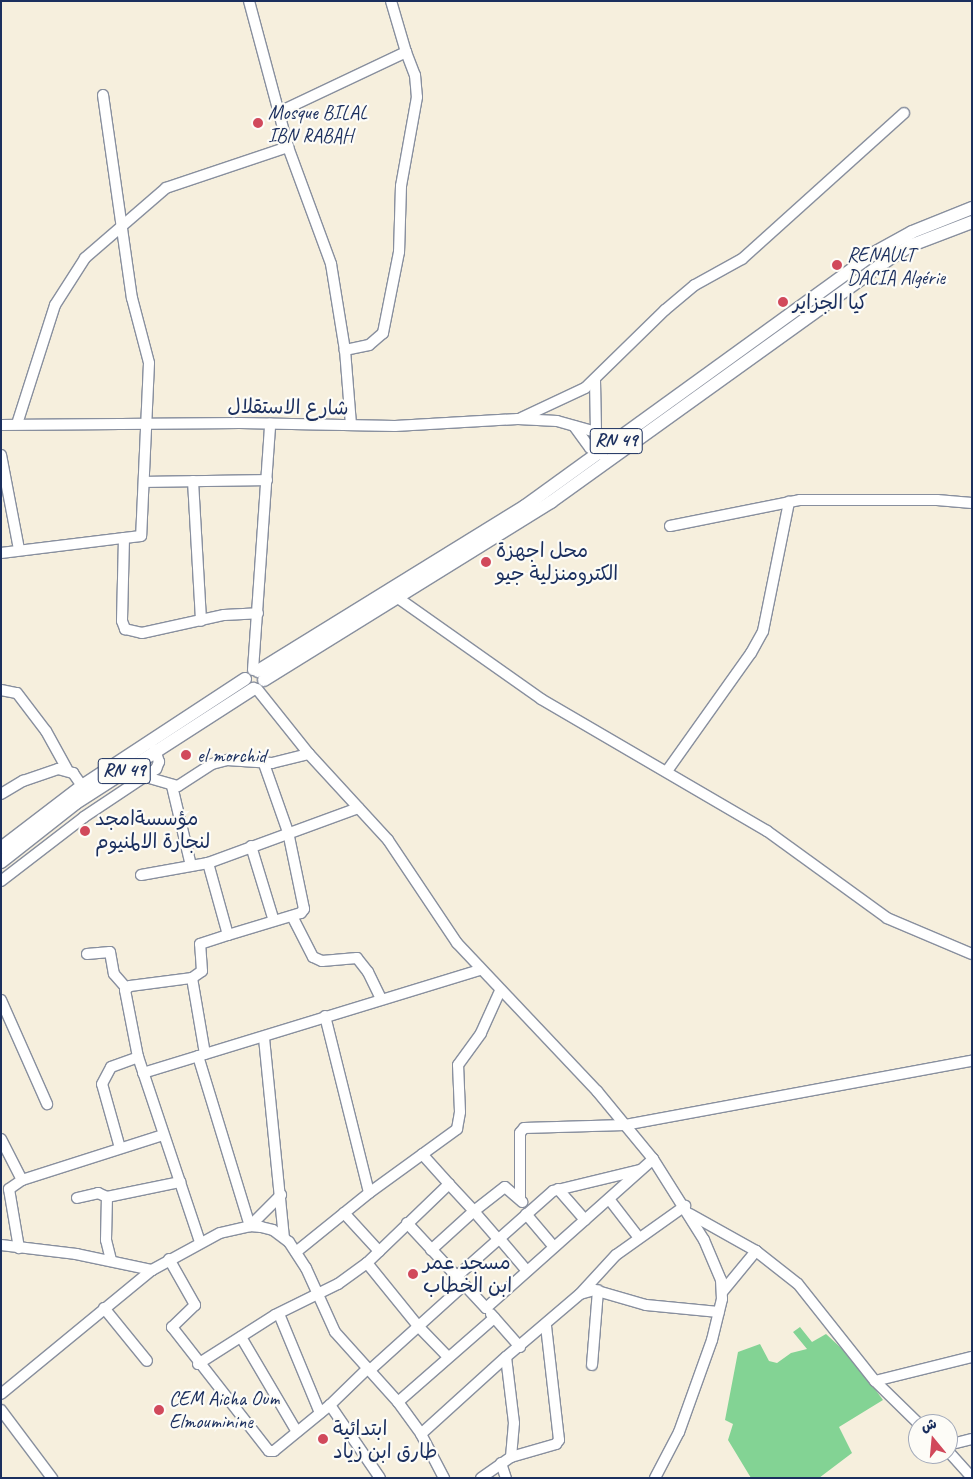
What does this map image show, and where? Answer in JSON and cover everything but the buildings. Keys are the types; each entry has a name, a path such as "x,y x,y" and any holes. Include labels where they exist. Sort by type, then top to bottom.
{"main road":[{"name":"RN 49","path":"1,862 76,803 255,680 398,598 508,531 612,460 620,445 874,253 912,232 972,208"},
{"name":"RN 49","path":"1,848 82,786 255,680 493,527 598,453 620,445 886,261 921,242 972,222"}],"street":[{"path":"249,1 277,113 331,264 345,350 351,425"},
{"path":"345,350 376,342 383,333 399,252 401,186 417,97 415,74 406,52 391,1"},
{"path":"277,113 406,52"},
{"path":"1,553 19,549 141,536 145,482 149,363 132,298 103,95"},
{"path":"518,419 570,396 595,380 665,310 701,281 742,259 904,113"},
{"path":"17,424 59,294 85,258 123,226 152,197 174,184 288,147"},
{"path":"595,380 596,432"},
{"name":"شارع الاستقلال","path":"1,425 147,423 448,426 518,419 574,426 596,432 620,445"},
{"path":"270,424 255,680 308,754 388,840 448,930 480,970 597,1091 653,1159 687,1210 721,1280 723,1291 719,1312 679,1432 656,1477"},
{"path":"574,426 598,453 612,460"},
{"path":"1,455 19,549"},
{"path":"145,482 267,480"},
{"path":"193,481 201,621"},
{"path":"670,526 789,502 850,499 972,503"},
{"path":"667,771 751,653 763,630 789,502"},
{"path":"124,538 122,621 125,629 142,633 224,615 258,613"},
{"path":"398,598 541,700 667,771 767,831 887,918 972,954"},
{"path":"1,690 17,692 46,731 67,769 82,786"},
{"path":"1,881 77,822 146,777 158,766 155,750"},
{"path":"146,777 172,786 183,784 212,764 226,760 264,764 308,754"},
{"path":"126,988 192,978 202,969 199,945 292,916 304,909 288,832 264,764"},
{"path":"1,794 34,776 67,769"},
{"path":"172,786 191,866"},
{"path":"141,875 208,863 288,832 358,808"},
{"path":"252,846 274,921"},
{"path":"208,863 228,935"},
{"path":"292,916 313,957 322,961 357,958 368,972 381,1000"},
{"path":"87,954 110,952 114,974 126,988 138,1057 200,1242"},
{"path":"143,1073 264,1038 325,1016 480,970"},
{"path":"192,978 201,1055 250,1226"},
{"path":"296,1252 369,1192 457,1129 460,1112 458,1065 481,1033 500,991"},
{"path":"1,1000 47,1104"},
{"path":"325,1016 369,1192"},
{"path":"264,1038 284,1237"},
{"path":"120,1148 102,1084 111,1067 138,1057"},
{"path":"520,1200 522,1129 626,1126 972,1062"},
{"path":"19,1248 10,1189 22,1180 163,1135"},
{"path":"1,1139 22,1180"},
{"path":"422,1154 527,1271"},
{"path":"486,1308 653,1159"},
{"path":"456,1277 528,1212 558,1189 641,1170"},
{"path":"77,1198 98,1193 107,1197 180,1182"},
{"path":"198,1364 278,1314 318,1294 367,1263 449,1184"},
{"path":"431,1250 474,1211 505,1187 520,1200 554,1247"},
{"path":"558,1189 585,1220"},
{"path":"1,1394 152,1270 200,1242 250,1226 281,1195"},
{"path":"107,1197 106,1240 111,1260"},
{"path":"608,1199 639,1238"},
{"path":"420,1434 506,1357 546,1326 580,1294 605,1265 639,1238 687,1210"},
{"path":"687,1210 756,1251 798,1284 875,1381 910,1414"},
{"path":"344,1213 379,1251"},
{"path":"407,1223 520,1347"},
{"path":"250,1226 273,1230 284,1237 296,1252 335,1332 398,1402 420,1434 444,1478"},
{"path":"1,1246 111,1260 152,1270"},
{"path":"723,1291 756,1251"},
{"path":"169,1259 195,1305 172,1327 198,1364 269,1452 274,1451 330,1405 464,1285"},
{"path":"367,1263 418,1326 448,1357"},
{"path":"580,1294 598,1290 646,1305 719,1312"},
{"path":"592,1365 598,1290"},
{"path":"104,1308 147,1361"},
{"path":"278,1314 320,1413"},
{"path":"398,1402 494,1318"},
{"path":"481,1478 510,1457 556,1444 559,1440 546,1326"},
{"path":"242,1336 297,1432"},
{"path":"506,1357 514,1423 510,1457"},
{"path":"875,1381 972,1357"},
{"path":"330,1405 380,1478"},
{"path":"1,1410 52,1478"},
{"path":"958,1442 972,1439"},
{"path":"501,1463 506,1478"},
{"path":"958,1463 972,1478"}],"green space":[{"path":"800,1327 812,1342 826,1334 853,1359 883,1400 839,1427 852,1453 819,1478 751,1478 728,1440 733,1424 725,1420 738,1352 760,1344 769,1361 777,1363 791,1353 807,1349 793,1332"}],"place":[{"name":"Mosque BILAL IBN RABAH","path":"258,123"},
{"name":"RENAULT DACIA Algérie","path":"837,265"},
{"name":"كيا الجزاير","path":"783,302"},
{"name":"محل اجهزة الكترومنزلية جيو","path":"486,562"},
{"name":"el morchid","path":"186,755"},
{"name":"مؤسسةامجد لنجارة الالمنيوم","path":"85,831"},
{"name":"مسجد عمر ابن الخطاب","path":"413,1274"},
{"name":"CEM Aicha Oum Elmouminine","path":"159,1410"},
{"name":"ابتدائية طارق ابن زياد","path":"323,1439"}]}
